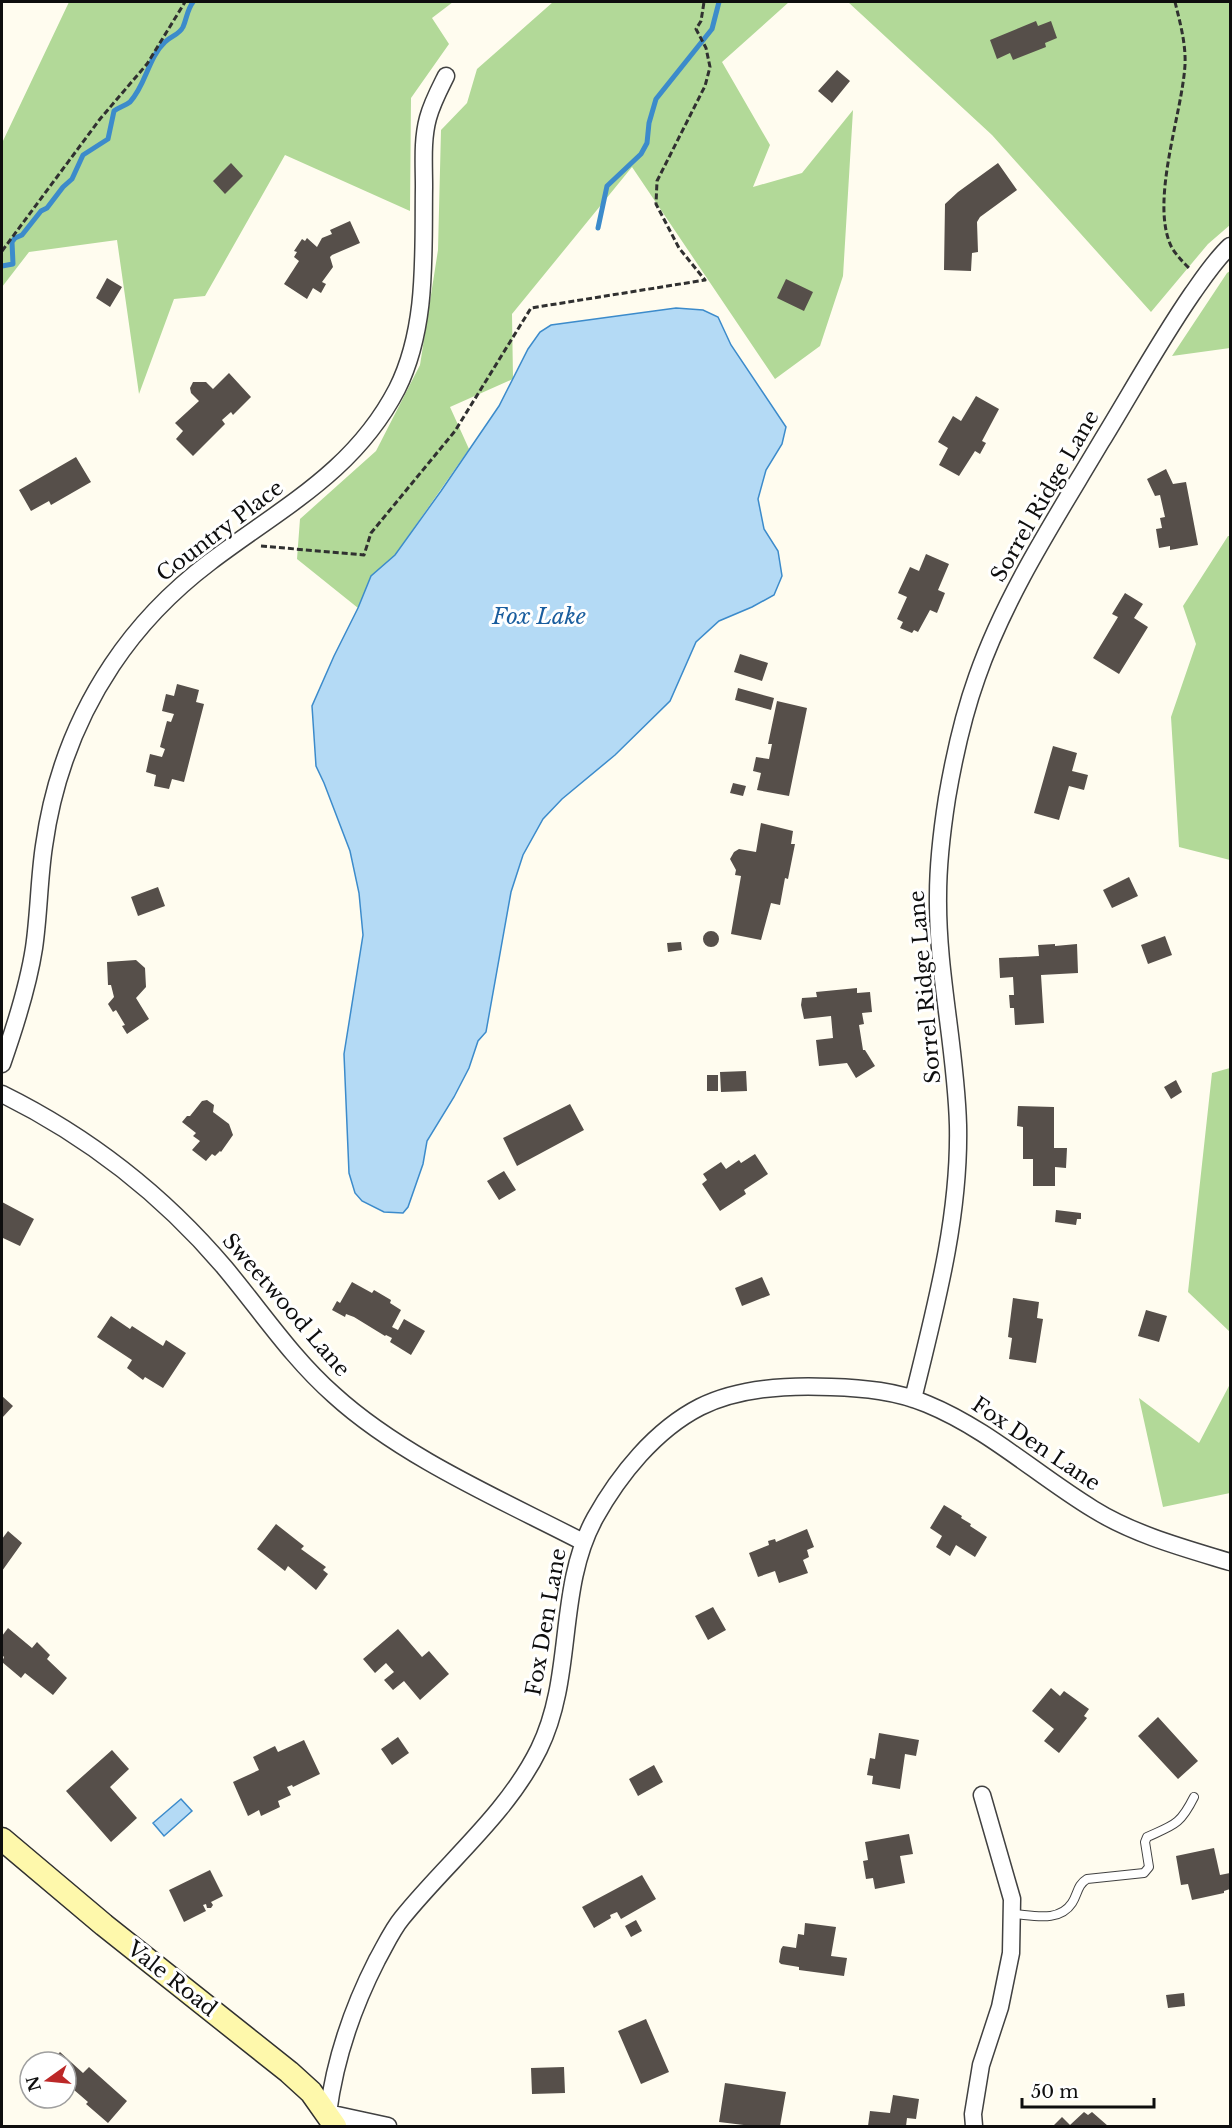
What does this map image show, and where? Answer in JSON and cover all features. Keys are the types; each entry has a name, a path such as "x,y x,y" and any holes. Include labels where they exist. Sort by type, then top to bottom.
{"main road":[{"name":"Vale Road","path":"2,1839 104,1925 289,2072 311,2092 332,2120"}],"street":[{"name":"Country Place","path":"2,1064 31,961 49,819 63,764 73,737 96,690 138,630 166,600 208,564 312,489 338,467 368,434 398,387 414,341 420,309 423,277 424,145 427,121 446,76"},
{"name":"Sorrel Ridge Lane","path":"914,1399 951,1227 958,1150 955,1073 940,943 938,896 947,797 963,724 977,677 1000,620 1053,522 1176,318 1220,256 1230,246"},
{"name":"Sweetwood Lane","path":"2,1094 82,1140 154,1194 218,1260 292,1353 335,1396 370,1423 437,1467 583,1542"},
{"name":"Fox Den Lane","path":"332,2120 339,2056 363,1988 390,1935 400,1919 501,1808 525,1774 539,1748 551,1719 559,1690 576,1569 583,1542 595,1517 625,1472 672,1425 700,1407 721,1399 768,1389 803,1386 882,1391 914,1399 957,1418 1095,1510 1124,1526 1230,1562"},
{"path":"974,2127 973,2114 981,2065 1000,2007 1011,1953 1012,1914 1012,1899 981,1795"},
{"path":"332,2120 388,2127"}],"lane":[{"path":"1012,1914 1052,1917 1060,1915 1073,1902 1080,1883 1087,1879 1144,1873 1149,1868 1145,1842 1147,1837 1170,1827 1185,1815 1194,1797"}],"path":[{"path":"2,251 100,119 147,64 185,2"},
{"path":"236,543 364,555 371,533 455,431 531,308 705,280 679,248 656,204 657,181 705,86 710,67 706,48 696,32 701,21 704,2"},
{"path":"1175,2 1183,36 1185,65 1170,152 1164,215 1172,247 1180,260 1202,281"}],"green space":[{"path":"69,2 453,2 432,18 449,44 411,98 410,211 285,155 205,296 174,299 139,394 117,240 29,252 2,287 2,143"},
{"path":"553,2 789,2 722,62 770,145 753,187 802,173 853,110 843,276 820,346 775,379 632,167 512,314 513,379 450,407 469,449 395,555 371,576 358,608 297,559 300,519 376,451 420,365 438,250 441,130 467,103 477,69"},
{"path":"848,2 1230,2 1230,225 1208,244 1151,312 992,135"},
{"path":"1230,271 1230,348 1172,356 1227,273"},
{"path":"1230,536 1230,860 1179,847 1171,717 1196,644 1183,606"},
{"path":"1230,1068 1230,1332 1188,1292 1212,1073"},
{"path":"1230,1384 1230,1493 1163,1507 1139,1398 1199,1443"}],"water":[{"name":"Fox Lake","path":"676,308 703,310 718,317 731,345 786,427 782,444 766,470 758,499 764,529 778,551 782,576 774,595 719,621 696,642 670,701 615,755 562,799 543,819 523,855 511,892 486,1032 478,1041 469,1068 454,1097 427,1141 423,1164 408,1207 403,1213 384,1212 362,1201 355,1193 349,1173 344,1054 363,935 359,893 350,851 316,766 312,706 371,576 395,555 441,491 499,406 528,349 540,332 551,325"},
{"path":"181,1799 192,1811 164,1836 153,1823"}],"building":[{"path":"1036,21 1038,26 1051,21 1057,38 1045,43 1046,47 1013,60 1010,53 997,59 990,40"},
{"path":"837,70 850,81 832,103 818,91"},
{"path":"231,163 243,176 225,194 213,181"},
{"path":"998,163 1017,190 980,217 977,222 978,252 972,253 971,271 944,270 945,204"},
{"path":"350,221 360,243 330,257 333,267 322,282 326,284 321,293 313,288 307,299 284,284 299,261 294,257 297,252 294,251 302,239 305,241 307,238 317,247 322,238 332,234 330,230"},
{"path":"107,278 122,287 110,307 96,298"},
{"path":"786,279 813,292 804,311 777,298"},
{"path":"229,373 251,397 233,415 231,412 222,420 225,424 193,456 176,439 183,431 175,423 199,401 191,393 190,388 193,382 206,382 213,389"},
{"path":"976,396 999,409 982,441 986,443 980,454 975,451 959,476 939,465 948,448 938,442 953,416 961,421"},
{"path":"76,457 91,482 51,505 49,501 31,511 19,490"},
{"path":"1166,469 1173,484 1186,482 1198,545 1170,550 1170,546 1159,548 1156,529 1162,528 1160,518 1165,517 1160,495 1155,496 1147,479"},
{"path":"926,554 949,564 938,590 945,593 937,613 930,610 918,632 914,630 912,633 900,628 903,622 897,619 907,597 898,593 910,567 919,571"},
{"path":"1125,593 1143,604 1134,618 1148,627 1119,674 1093,658 1118,617 1112,614"},
{"path":"740,654 768,663 762,681 734,672"},
{"path":"177,684 199,690 196,702 204,704 184,782 172,779 169,789 154,786 156,775 146,772 150,754 162,757 165,749 160,747 167,721 171,722 174,714 162,711 166,694 174,696"},
{"path":"738,688 774,698 771,710 735,700"},
{"path":"777,701 807,708 789,796 757,790 761,773 753,771 756,757 769,759 772,744 768,744"},
{"path":"1053,746 1077,753 1072,771 1088,775 1084,790 1069,786 1059,820 1034,813"},
{"path":"733,783 746,786 743,796 730,793"},
{"path":"761,823 793,831 791,844 795,844 780,905 771,903 761,940 731,934 741,876 735,875 736,870 730,859 739,849 756,852"},
{"path":"1129,877 1138,896 1112,908 1103,890"},
{"path":"158,887 165,906 138,916 131,897"},
{"path":"711,931 717,933 719,939 717,945 711,947 705,945 703,939 705,933"},
{"path":"1165,936 1172,955 1148,964 1141,945"},
{"path":"681,942 682,950 668,952 667,943"},
{"path":"1055,944 1055,946 1077,944 1078,973 1041,975 1044,1023 1015,1025 1014,1008 1010,1008 1009,995 1014,995 1013,977 1000,978 999,958 1039,956 1038,945"},
{"path":"136,960 145,968 146,987 136,998 149,1019 127,1034 122,1026 125,1025 116,1010 113,1012 108,1004 114,997 111,985 108,985 107,962"},
{"path":"857,988 857,993 870,992 872,1012 862,1013 864,1024 859,1025 863,1050 875,1066 856,1078 847,1063 819,1066 816,1040 833,1038 831,1016 804,1019 801,1005 802,998 817,997 816,992"},
{"path":"746,1071 747,1091 721,1092 720,1072"},
{"path":"707,1075 718,1075 718,1091 707,1091"},
{"path":"1176,1080 1182,1092 1171,1099 1164,1087"},
{"path":"207,1100 214,1105 213,1112 229,1124 233,1135 221,1152 215,1156 212,1154 206,1161 192,1150 200,1141 193,1136 196,1133 182,1122 202,1101"},
{"path":"570,1104 584,1130 517,1166 503,1138"},
{"path":"1018,1106 1054,1107 1054,1148 1067,1148 1066,1168 1055,1167 1055,1186 1033,1186 1033,1159 1023,1159 1023,1127 1017,1126"},
{"path":"755,1154 768,1174 744,1190 746,1194 720,1211 702,1184 707,1180 703,1174 721,1162 726,1169 739,1160 741,1163"},
{"path":"504,1171 516,1190 499,1200 487,1181"},
{"path":"2,1202 34,1219 20,1246 3,1238 2,1241"},
{"path":"1056,1210 1081,1213 1081,1219 1077,1219 1076,1225 1055,1222"},
{"path":"762,1277 770,1295 742,1306 735,1288"},
{"path":"352,1282 372,1293 374,1290 391,1300 390,1303 401,1310 392,1327 398,1330 404,1319 425,1331 411,1355 390,1342 392,1338 354,1317 346,1314 345,1317 332,1310 337,1301 340,1303"},
{"path":"1013,1298 1039,1302 1037,1318 1043,1319 1036,1363 1009,1359 1012,1338 1008,1337"},
{"path":"1146,1310 1167,1316 1159,1342 1138,1336"},
{"path":"111,1316 130,1329 132,1326 163,1346 166,1340 186,1353 163,1388 145,1377 143,1380 127,1368 132,1360 97,1337"},
{"path":"2,1396 13,1406 2,1418"},
{"path":"944,1505 962,1516 961,1518 971,1524 970,1526 987,1537 975,1557 956,1545 950,1556 936,1547 942,1536 930,1528"},
{"path":"276,1524 304,1546 301,1549 326,1567 323,1570 328,1574 316,1590 288,1566 285,1571 257,1549"},
{"path":"807,1529 814,1547 807,1550 809,1557 803,1560 808,1573 779,1583 775,1571 758,1577 749,1553 769,1545 768,1541 775,1539 776,1542"},
{"path":"8,1531 22,1543 2,1571 2,1539"},
{"path":"713,1607 726,1630 708,1640 695,1616"},
{"path":"8,1628 32,1648 37,1642 50,1655 47,1659 67,1678 53,1695 25,1673 21,1678 2,1662 4,1657 2,1655 2,1636"},
{"path":"398,1629 422,1657 429,1651 449,1674 420,1700 404,1681 393,1690 384,1680 394,1672 386,1663 375,1673 363,1659"},
{"path":"1051,1688 1060,1696 1064,1691 1089,1709 1084,1716 1087,1718 1059,1753 1044,1741 1054,1729 1032,1711"},
{"path":"1158,1717 1198,1761 1178,1779 1138,1736"},
{"path":"879,1733 919,1740 916,1756 905,1754 900,1789 872,1784 873,1776 867,1775 870,1758 875,1759"},
{"path":"398,1737 409,1753 392,1765 381,1749"},
{"path":"304,1740 320,1774 293,1787 292,1785 287,1787 291,1795 278,1801 280,1807 261,1816 259,1810 248,1816 233,1782 259,1770 253,1757 275,1746 278,1752"},
{"path":"112,1750 129,1769 110,1787 137,1818 111,1842 66,1791"},
{"path":"654,1765 663,1782 638,1796 629,1779"},
{"path":"909,1834 913,1854 900,1856 905,1883 875,1889 873,1878 866,1879 863,1861 868,1860 865,1842"},
{"path":"1214,1848 1220,1875 1230,1873 1230,1889 1224,1893 1192,1900 1188,1884 1181,1885 1176,1856"},
{"path":"210,1870 223,1896 211,1902 213,1905 211,1908 207,1908 206,1904 203,1905 206,1911 184,1922 169,1890"},
{"path":"642,1875 656,1899 621,1919 617,1912 610,1915 611,1918 594,1928 582,1907"},
{"path":"636,1920 642,1931 631,1937 625,1926"},
{"path":"805,1923 836,1927 831,1956 847,1958 844,1976 799,1970 799,1967 779,1962 783,1946 796,1948 798,1934 804,1935"},
{"path":"1184,1993 1185,2006 1168,2008 1166,1995"},
{"path":"646,2019 669,2072 641,2084 618,2031"},
{"path":"89,2067 127,2101 108,2123 86,2104 88,2102 78,2093 78,2068 83,2073"},
{"path":"564,2067 565,2093 532,2094 531,2068"},
{"path":"725,2083 786,2092 780,2126 752,2126 719,2122"},
{"path":"893,2095 919,2099 916,2119 907,2118 906,2126 868,2126 870,2111 890,2113"},
{"path":"1084,2112 1088,2115 1092,2112 1108,2126 1053,2126 1062,2117 1070,2125"}],"waterway":[{"path":"2,266 13,264 12,242 22,235 41,211 47,208 72,179 83,155 108,139 114,111 130,102 140,88 159,48 183,27 193,2"},
{"path":"598,228 607,186 641,154 647,143 649,123 656,99 712,29 719,2"}]}
